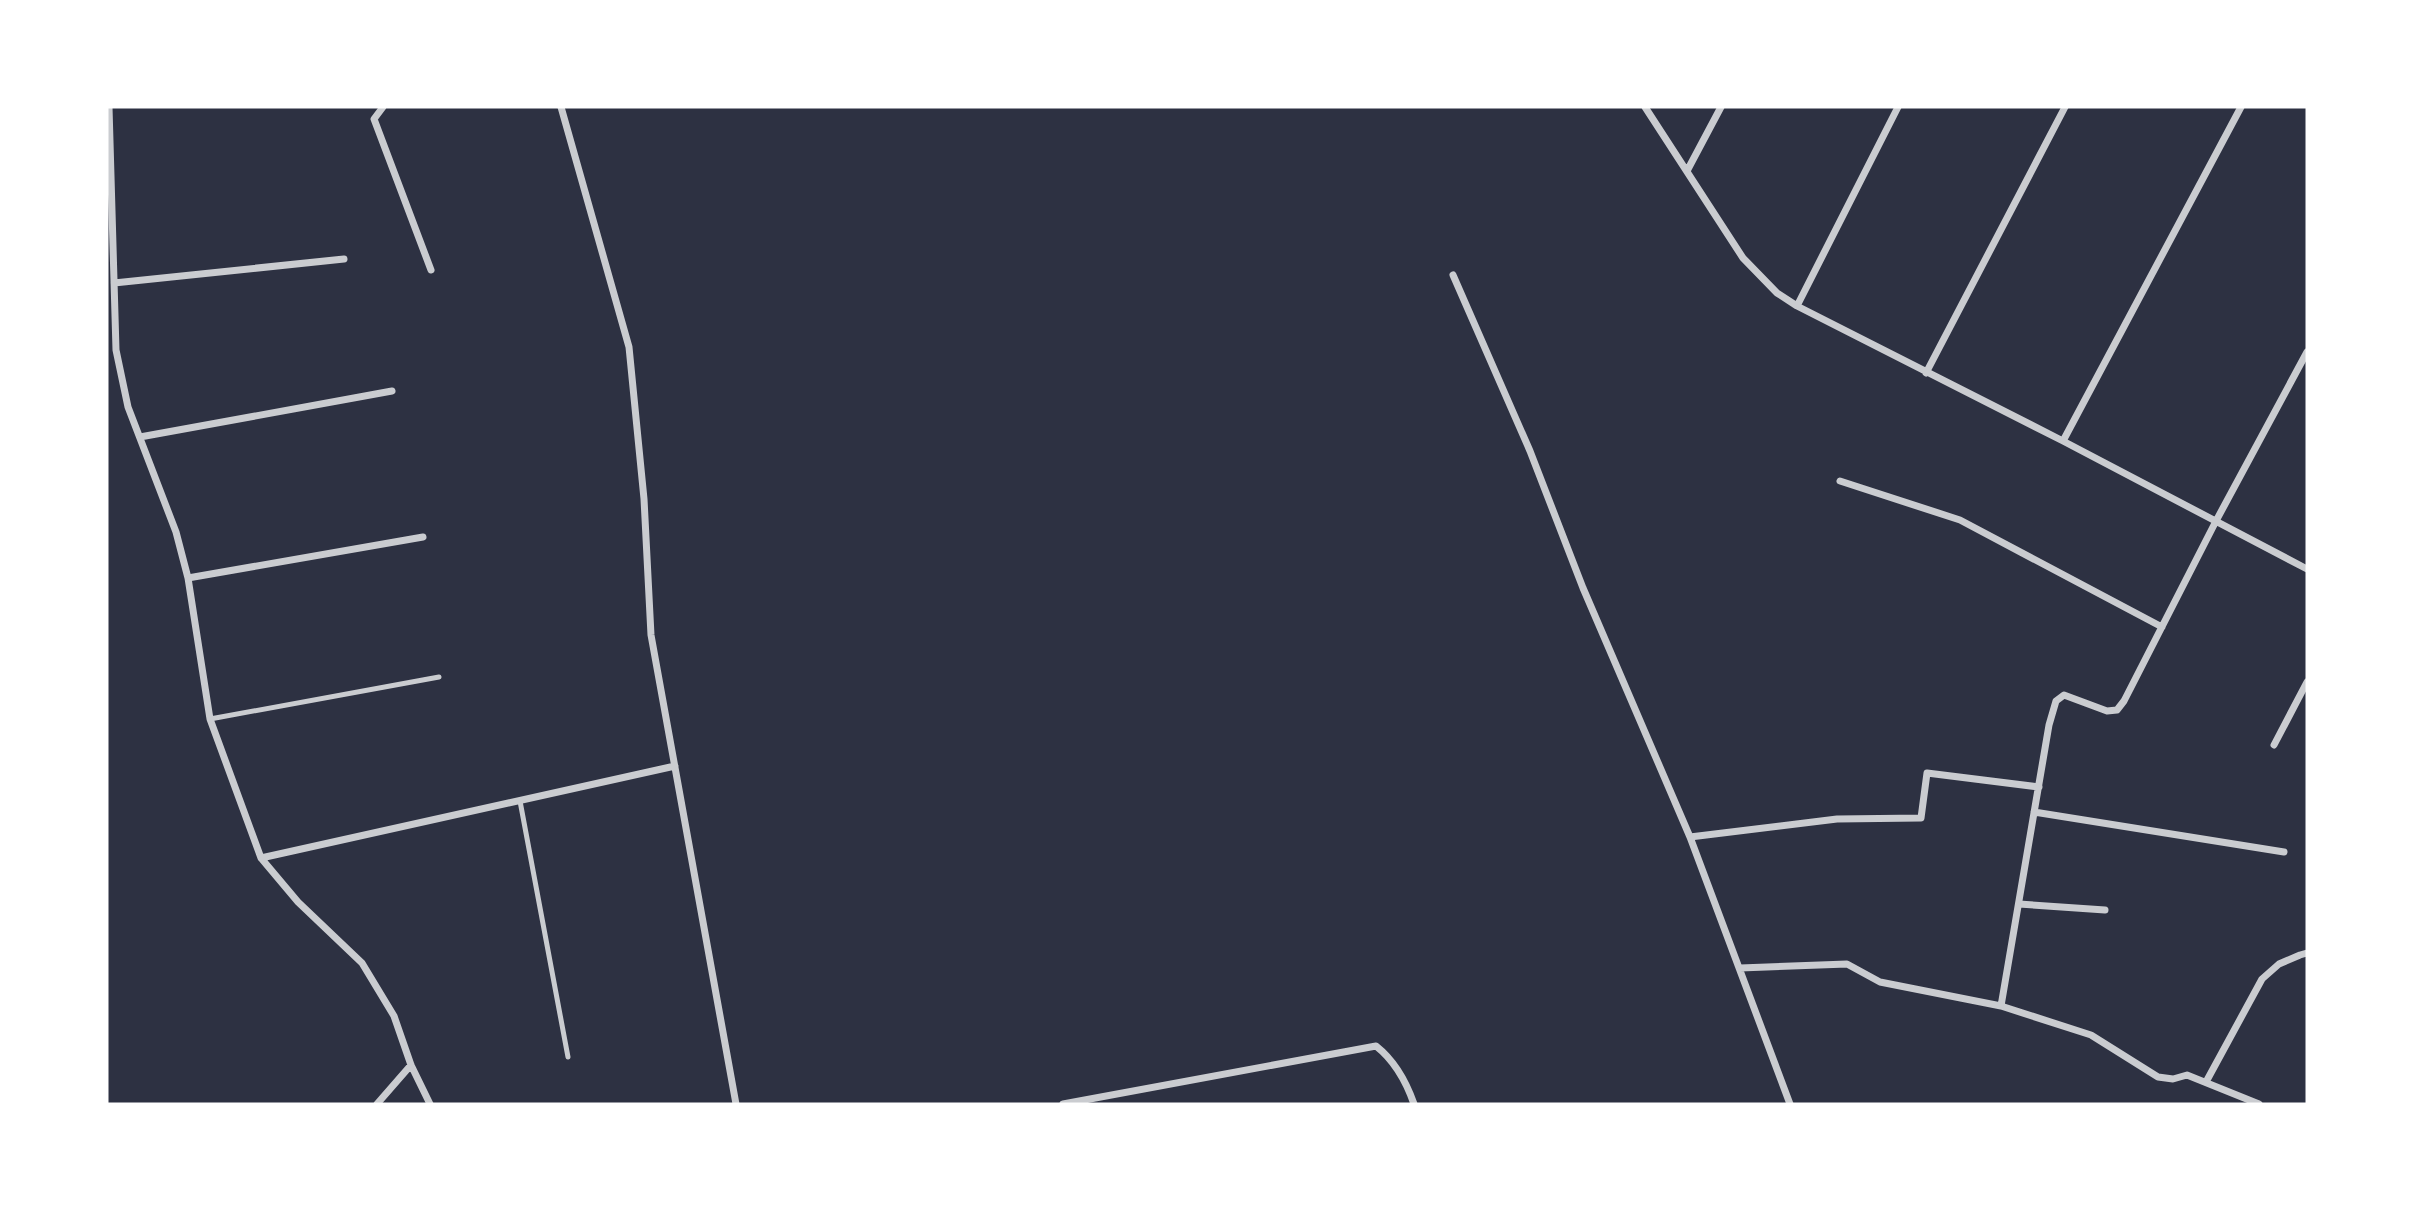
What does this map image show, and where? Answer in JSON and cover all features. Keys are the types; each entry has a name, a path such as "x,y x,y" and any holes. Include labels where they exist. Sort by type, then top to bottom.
{"street":[{"path":"109,107 116,350 128,407 176,532 188,578 210,719 261,858 299,902 362,963 394,1016 411,1065 430,1104"},
{"path":"383,107 374,119 431,270"},
{"path":"561,107 629,347 644,499 651,635 736,1104"},
{"path":"1645,107 1743,258 1777,293 1797,306 2063,440 2307,569"},
{"path":"1687,171 1721,107"},
{"path":"1797,306 1898,107"},
{"path":"1926,373 2065,107"},
{"path":"2063,440 2241,107"},
{"path":"114,283 344,259"},
{"path":"1453,275 1530,452 1583,588 1690,838 1790,1104"},
{"path":"2001,1006 2056,701 2064,695 2107,711 2117,710 2124,701 2216,521 2307,352"},
{"path":"140,438 392,391"},
{"path":"1840,481 1960,520 2162,627"},
{"path":"188,578 423,537"},
{"path":"2274,745 2307,682"},
{"path":"261,858 675,766"},
{"path":"1690,838 1837,819 1921,818 1927,773 2039,787"},
{"path":"2035,812 2284,852"},
{"path":"2019,904 2105,910"},
{"path":"2206,1082 2262,979 2279,964 2307,953"},
{"path":"1740,968 1847,964 1880,982 2001,1006 2091,1035 2158,1077 2173,1079 2187,1075 2245,1102 2259,1104"},
{"path":"1063,1104 1376,1046 1390,1057 1408,1087 1414,1104"},
{"path":"377,1104 411,1065"}],"lane":[{"path":"210,719 439,677"},
{"path":"520,801 568,1057"}]}
